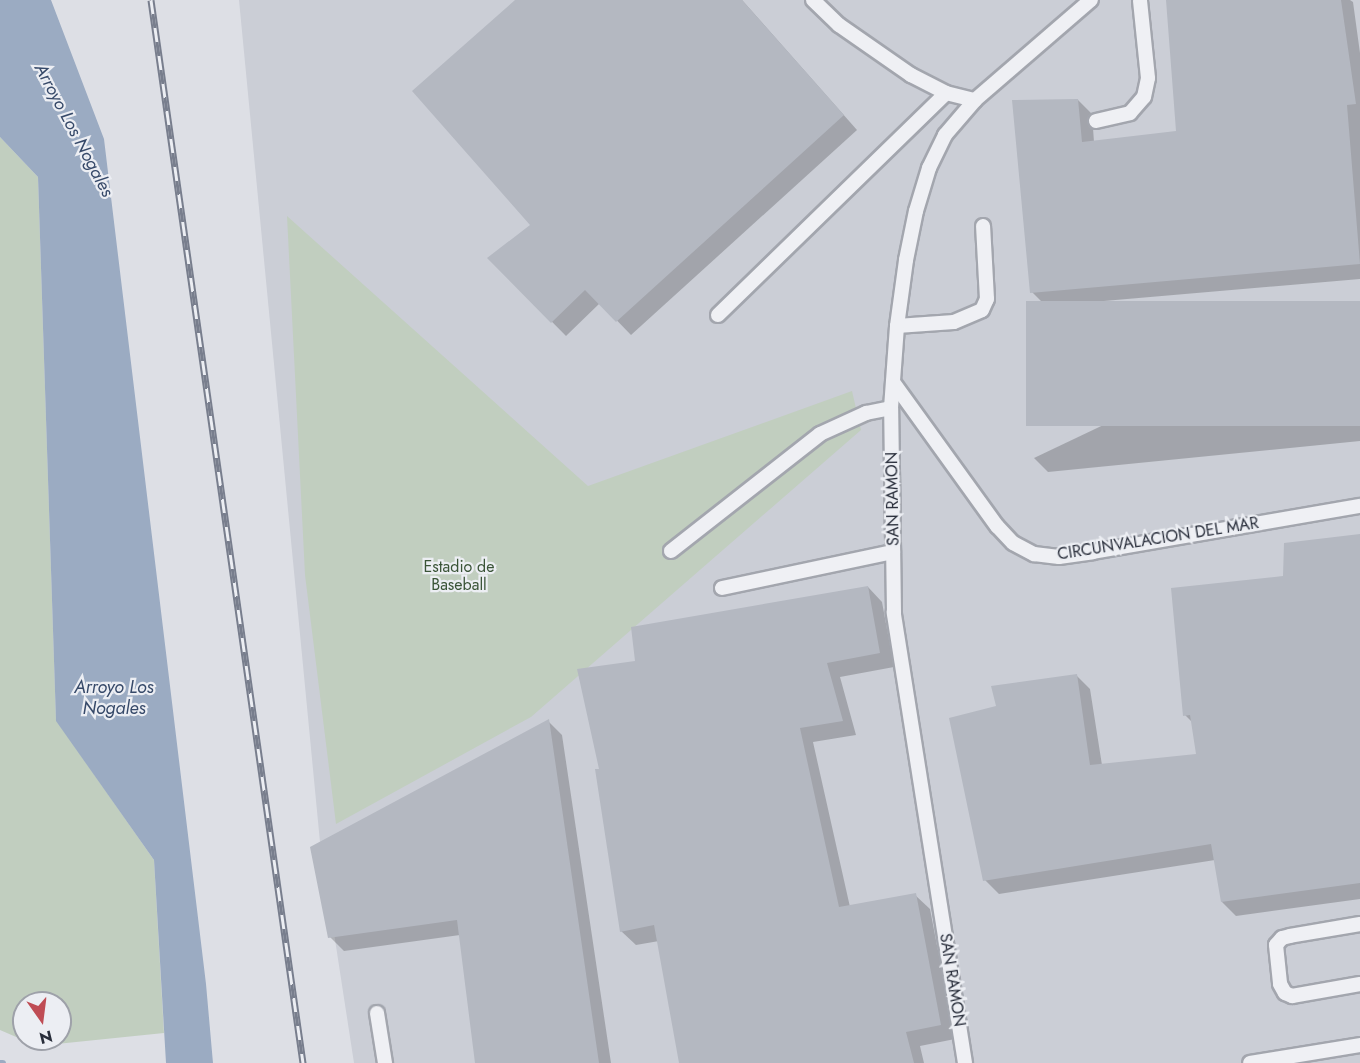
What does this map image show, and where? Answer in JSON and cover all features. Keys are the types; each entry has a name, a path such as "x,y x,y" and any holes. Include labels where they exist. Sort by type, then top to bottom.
{"lane":[{"path":"813,0 839,25 911,75 946,93 975,100"},
{"name":"SAN RAMON","path":"965,1063 894,613 891,408 897,326 906,260 916,211 929,168 945,135 975,100 1091,0"},
{"path":"1096,121 1130,113 1144,97 1148,78 1140,0"},
{"path":"718,315 946,93"},
{"path":"897,326 954,322 982,310 987,299 983,226"},
{"name":"CIRCUNVALACION DEL MAR","path":"893,382 997,526 1013,543 1034,554 1059,557 1082,554 1360,506"},
{"path":"671,551 820,434 866,413 891,408"},
{"path":"722,588 893,552"},
{"path":"1360,924 1290,936 1276,945 1280,984 1285,993 1301,994 1360,984"},
{"path":"377,1013 385,1063"},
{"path":"1250,1063 1360,1045"}],"shaded area":[{"path":"239,0 1360,0 1360,1063 354,1063 320,842"}],"green space":[{"path":"0,137 38,177 56,720 154,860 164,1033 72,1042 72,991 12,991 12,1035 0,1030"},
{"name":"Estadio de Baseball","path":"287,216 588,486 852,391 861,430 531,717 336,824 305,575"}],"water":[{"name":"Arroyo Los Nogales","path":"0,0 51,0 104,139 206,984 213,1063 166,1063 154,860 56,721 38,177 0,137"}],"building":[{"path":"515,0 742,0 844,115 616,322 585,290 551,323 487,258 530,225 412,91"},
{"path":"1166,0 1341,0 1356,104 1347,105 1360,264 1030,293 1012,100 1078,99 1082,142 1176,131"},
{"path":"1026,301 1360,301 1360,426 1026,426"},
{"path":"1360,534 1360,883 1221,902 1211,844 983,881 949,718 996,706 991,686 1077,674 1090,765 1196,754 1190,715 1183,716 1171,588 1283,576 1284,543"},
{"path":"868,586 880,653 827,663 843,721 800,728 839,907 916,893 941,1025 906,1032 914,1063 679,1063 654,925 620,932 595,769 599,769 577,669 635,661 631,627"},
{"path":"549,719 599,1063 475,1063 457,920 328,938 310,847"}],"railway":[{"path":"151,0 303,1063"}]}
